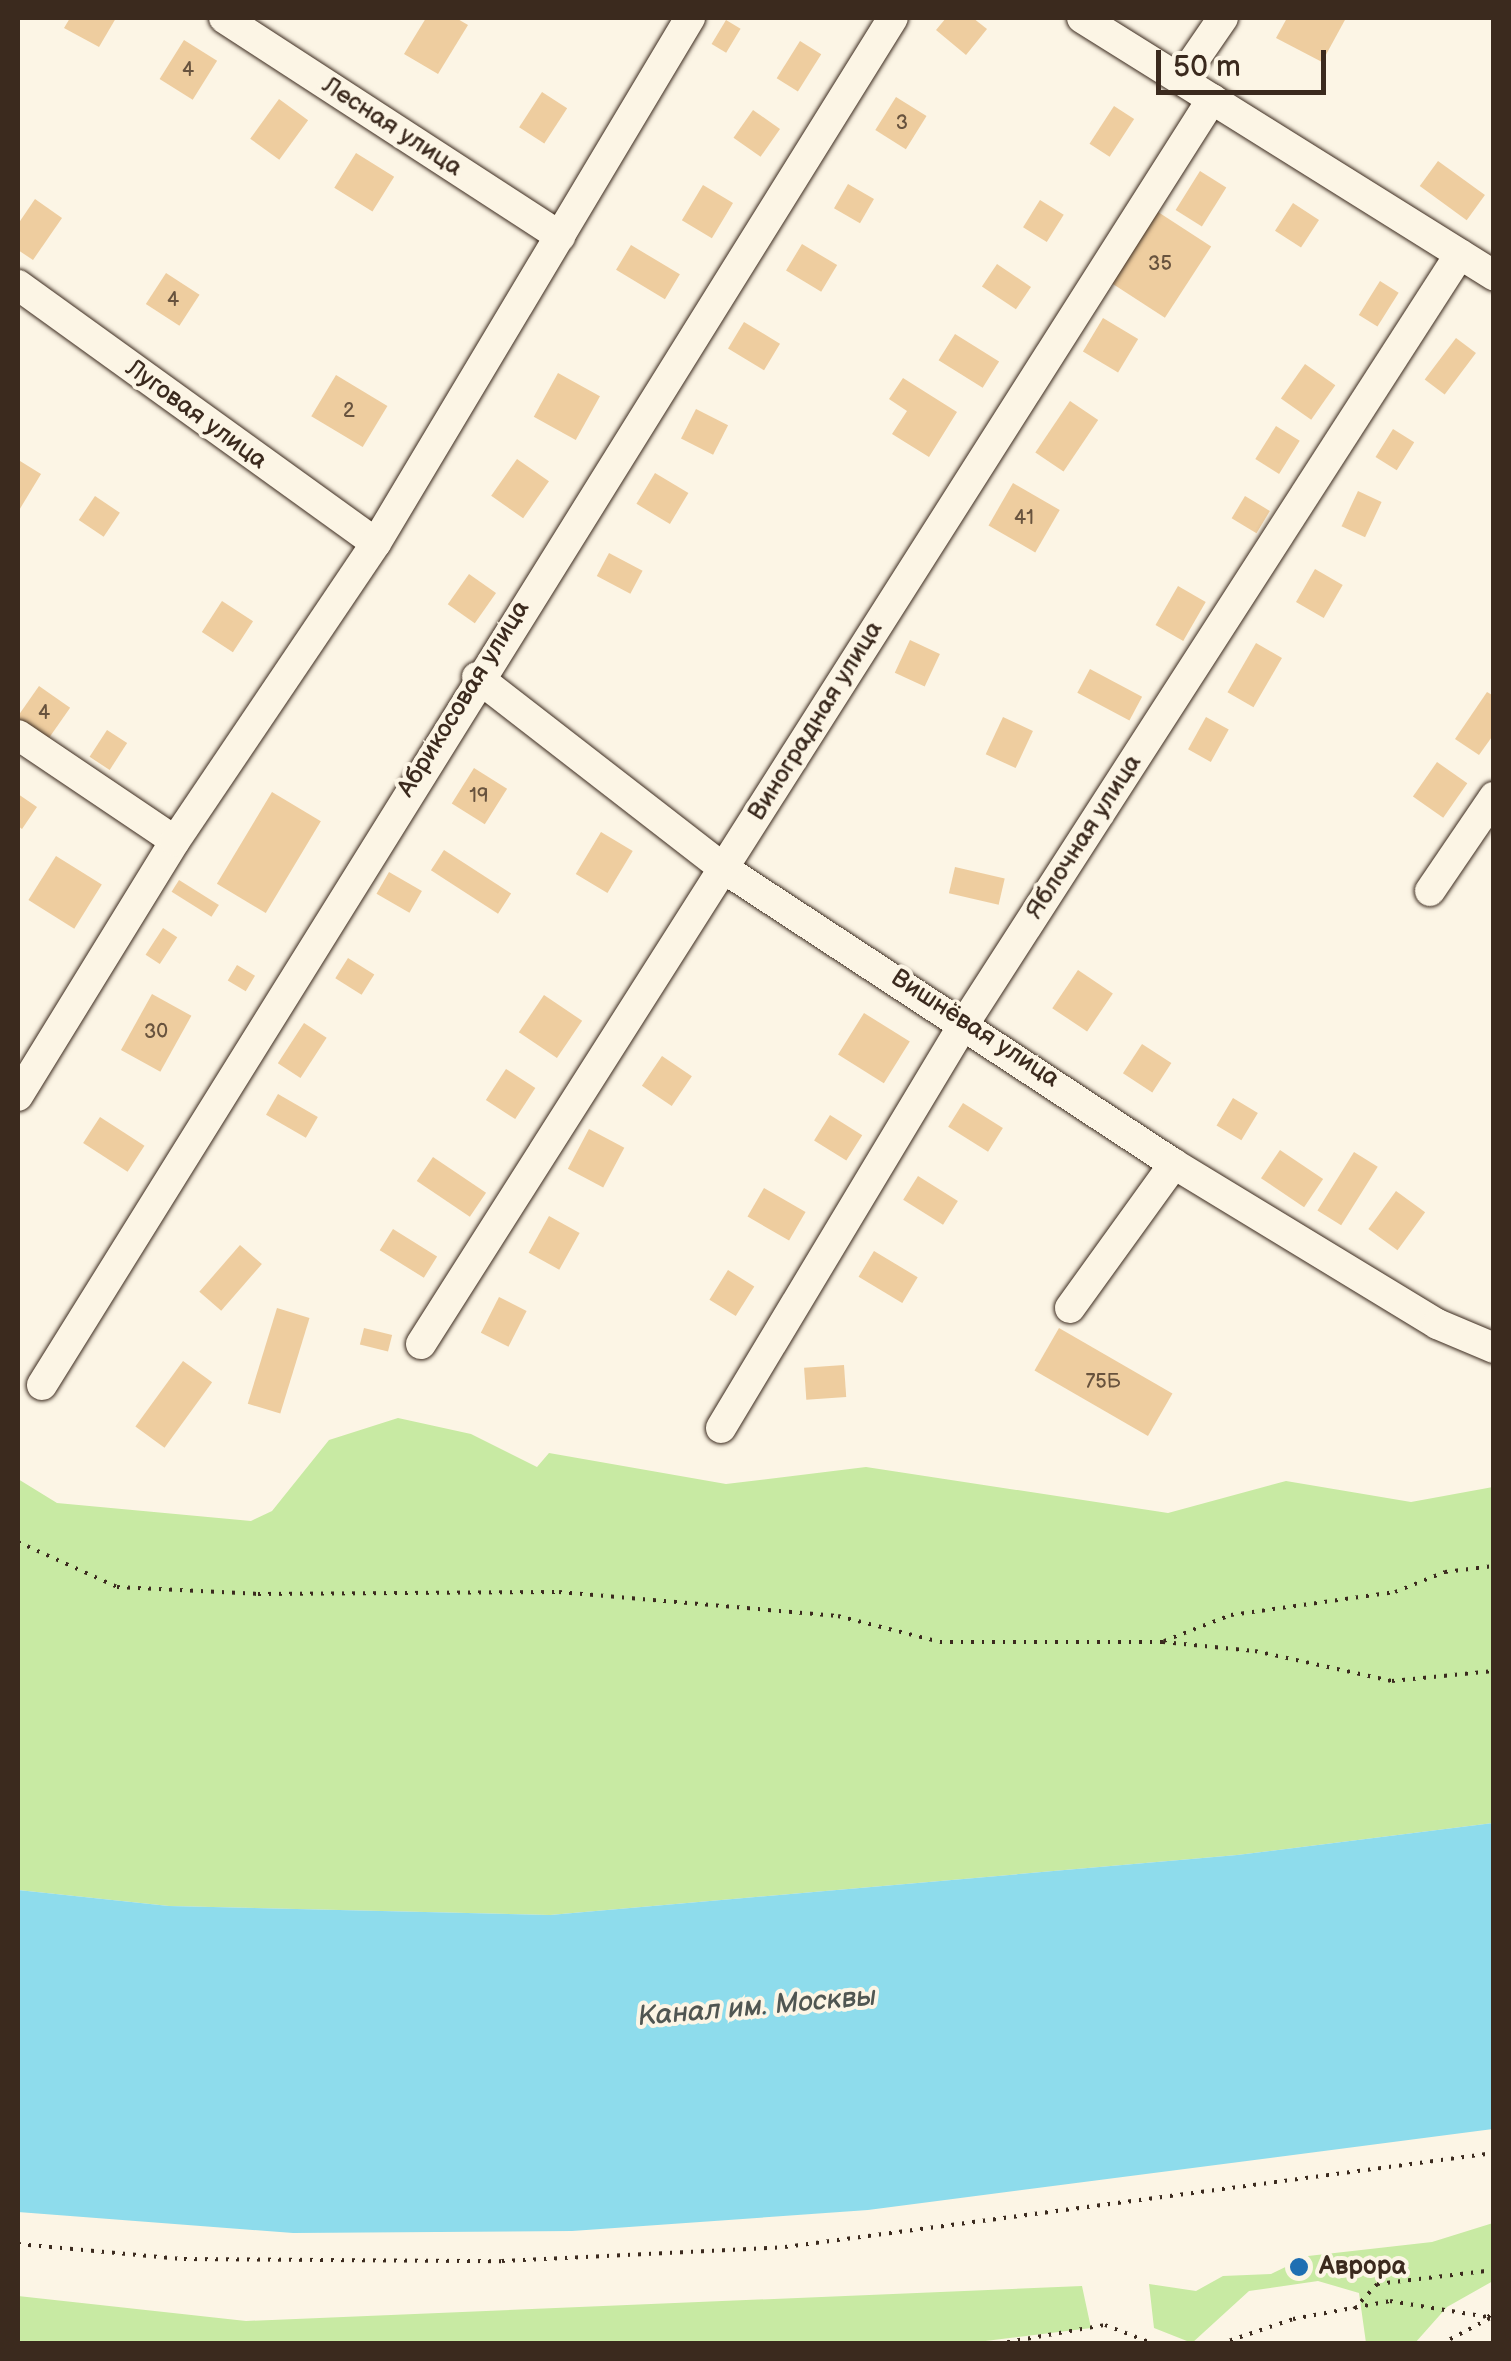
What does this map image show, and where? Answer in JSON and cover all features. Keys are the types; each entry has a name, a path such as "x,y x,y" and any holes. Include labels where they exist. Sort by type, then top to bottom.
{"street":[{"name":"Лесная улица","path":"224,18 560,236"},
{"path":"18,1096 174,840 376,543 690,18"},
{"name":"Абрикосовая улица","path":"42,1385 477,678 893,18"},
{"path":"1082,18 1494,275"},
{"path":"1181,79 1223,18"},
{"name":"Виноградная улица","path":"421,1344 1212,99"},
{"name":"Яблочная улица","path":"721,1428 966,1022 1460,254"},
{"name":"Луговая улица","path":"18,285 376,543"},
{"name":"Вишнёвая улица","path":"477,678 723,868 966,1022 1174,1164 1437,1324 1494,1348"},
{"path":"18,735 174,840"},
{"path":"1430,890 1494,797"},
{"path":"1070,1308 1174,1164"}],"path":[{"path":"18,1542 117,1587 258,1594 560,1592 838,1616 940,1642 1163,1642 1255,1651 1392,1681 1494,1671"},
{"path":"1163,1642 1230,1616 1395,1592 1445,1572 1494,1566"},
{"path":"18,2244 184,2259 482,2261 785,2247 1494,2153"},
{"path":"1354,2310 1377,2284 1494,2270"},
{"path":"1220,2344 1293,2319 1390,2301 1492,2315"},
{"path":"1440,2344 1492,2315"},
{"path":"997,2344 1105,2325 1154,2344"}],"green space":[{"path":"398,1418 471,1434 537,1467 549,1453 726,1484 866,1467 1168,1513 1286,1481 1411,1502 1493,1487 1493,1823 1237,1855 550,1915 169,1906 18,1890 18,1479 57,1503 251,1521 272,1511 329,1440"},
{"path":"1493,2223 1493,2281 1447,2307 1415,2343 1366,2343 1359,2293 1318,2281 1249,2291 1192,2343 1154,2328 1149,2284 1196,2291 1223,2276 1271,2274 1308,2256 1432,2242"},
{"path":"1082,2286 1091,2328 961,2344 18,2343 18,2296 246,2321"}],"water":[{"name":"Канал им. Москвы","path":"1493,1823 1493,2129 868,2210 572,2231 293,2233 18,2212 18,1890 169,1906 550,1915 1237,1855"}],"building":[{"path":"70,18 116,18 99,47 64,28"},
{"path":"426,18 456,18 468,25 438,74 404,54"},
{"path":"946,18 973,18 987,29 966,55 936,30"},
{"path":"1287,18 1346,18 1322,62 1276,38"},
{"path":"726,20 741,29 726,53 712,44"},
{"path":"184,40 217,61 193,100 160,79"},
{"path":"800,41 821,54 798,92 777,78"},
{"path":"542,92 567,108 544,144 519,127"},
{"path":"896,97 927,116 906,149 875,130"},
{"path":"279,99 308,120 279,160 250,139"},
{"path":"1114,106 1134,119 1110,157 1089,144"},
{"path":"753,110 780,129 761,157 733,138"},
{"path":"356,153 394,177 372,212 334,188"},
{"path":"1438,161 1485,195 1467,220 1420,186"},
{"path":"1200,171 1226,187 1202,226 1176,210"},
{"path":"848,184 874,199 860,223 834,208"},
{"path":"703,185 733,203 712,238 682,220"},
{"path":"35,199 62,218 33,260 18,250 18,224"},
{"path":"1040,200 1064,215 1047,242 1023,227"},
{"path":"1293,203 1319,220 1301,248 1275,231"},
{"path":"1155,210 1211,246 1165,318 1109,281"},
{"path":"802,244 837,265 821,292 786,271"},
{"path":"631,245 680,274 665,299 616,270"},
{"path":"997,264 1031,287 1016,309 982,286"},
{"path":"166,273 200,295 179,326 146,304"},
{"path":"1380,281 1399,293 1377,327 1359,315"},
{"path":"1103,318 1138,339 1118,373 1083,351"},
{"path":"744,322 780,344 764,370 728,349"},
{"path":"955,334 999,362 983,388 939,360"},
{"path":"1456,338 1476,353 1445,395 1425,380"},
{"path":"1305,364 1335,385 1311,420 1281,398"},
{"path":"558,373 600,396 576,440 534,417"},
{"path":"336,375 387,406 363,447 311,416"},
{"path":"903,378 957,412 929,457 892,434 907,411 889,399"},
{"path":"1070,401 1098,420 1064,471 1035,452"},
{"path":"696,409 728,425 713,455 681,438"},
{"path":"1276,426 1300,441 1279,474 1255,459"},
{"path":"1393,429 1414,442 1397,470 1376,457"},
{"path":"517,459 549,481 523,518 491,496"},
{"path":"20,461 41,474 18,512 18,464"},
{"path":"655,473 688,493 670,524 636,504"},
{"path":"1013,483 1060,510 1035,552 988,525"},
{"path":"1358,491 1382,502 1365,537 1342,526"},
{"path":"95,496 120,513 104,537 79,520"},
{"path":"1245,496 1270,511 1256,533 1232,518"},
{"path":"609,553 643,571 630,594 597,576"},
{"path":"1315,569 1343,585 1324,618 1296,602"},
{"path":"469,574 496,593 475,623 448,604"},
{"path":"1178,586 1206,602 1183,641 1156,625"},
{"path":"222,601 253,621 233,652 202,632"},
{"path":"910,640 940,654 925,687 895,673"},
{"path":"1256,643 1282,658 1253,707 1228,692"},
{"path":"1090,669 1142,697 1129,721 1077,693"},
{"path":"39,686 70,708 45,743 18,724 18,716"},
{"path":"1487,692 1494,696 1494,734 1479,755 1455,739"},
{"path":"1003,717 1033,731 1016,768 986,754"},
{"path":"1206,717 1229,730 1211,762 1188,749"},
{"path":"107,730 127,743 110,770 90,757"},
{"path":"1437,762 1467,783 1443,818 1413,796"},
{"path":"474,768 507,789 485,824 452,804"},
{"path":"272,792 321,821 266,913 217,884"},
{"path":"18,794 37,807 22,829 18,826"},
{"path":"601,832 633,851 607,893 576,874"},
{"path":"444,850 511,894 498,914 431,870"},
{"path":"56,856 102,885 74,929 28,900"},
{"path":"955,867 1005,878 999,905 949,893"},
{"path":"389,872 422,891 409,913 376,894"},
{"path":"179,880 219,905 211,917 172,892"},
{"path":"163,928 177,937 160,964 146,955"},
{"path":"348,958 374,974 362,995 335,978"},
{"path":"237,965 255,976 246,991 228,980"},
{"path":"1078,970 1113,993 1087,1032 1052,1008"},
{"path":"152,994 191,1016 160,1072 121,1050"},
{"path":"544,995 582,1021 557,1058 519,1032"},
{"path":"864,1013 910,1042 884,1083 838,1055"},
{"path":"304,1023 327,1038 301,1078 278,1063"},
{"path":"1142,1044 1171,1063 1152,1092 1123,1073"},
{"path":"662,1056 692,1076 672,1106 642,1086"},
{"path":"506,1069 535,1088 515,1119 486,1100"},
{"path":"278,1094 318,1117 306,1138 266,1115"},
{"path":"1233,1098 1258,1113 1241,1140 1217,1125"},
{"path":"963,1103 1003,1128 988,1152 948,1127"},
{"path":"830,1115 862,1135 846,1161 814,1140"},
{"path":"100,1117 144,1146 128,1172 83,1143"},
{"path":"589,1129 624,1148 603,1188 568,1169"},
{"path":"1280,1150 1323,1179 1304,1207 1261,1178"},
{"path":"1354,1152 1378,1167 1341,1225 1317,1211"},
{"path":"433,1157 486,1193 470,1217 417,1181"},
{"path":"918,1176 958,1201 943,1225 903,1200"},
{"path":"764,1188 806,1212 789,1241 748,1217"},
{"path":"1396,1191 1425,1212 1397,1250 1368,1229"},
{"path":"549,1216 580,1233 559,1270 529,1253"},
{"path":"393,1229 437,1257 424,1278 380,1250"},
{"path":"240,1245 262,1264 221,1311 199,1292"},
{"path":"874,1251 918,1277 902,1303 859,1277"},
{"path":"728,1270 754,1286 736,1316 709,1300"},
{"path":"499,1297 527,1311 508,1347 481,1333"},
{"path":"277,1308 310,1318 280,1414 248,1404"},
{"path":"364,1328 392,1335 388,1352 360,1344"},
{"path":"1059,1328 1172,1394 1148,1436 1034,1370"},
{"path":"183,1361 212,1382 165,1448 135,1427"},
{"path":"844,1365 846,1397 806,1400 804,1368"}],"place":[{"name":"Аврора","path":"1299,2267"}]}
